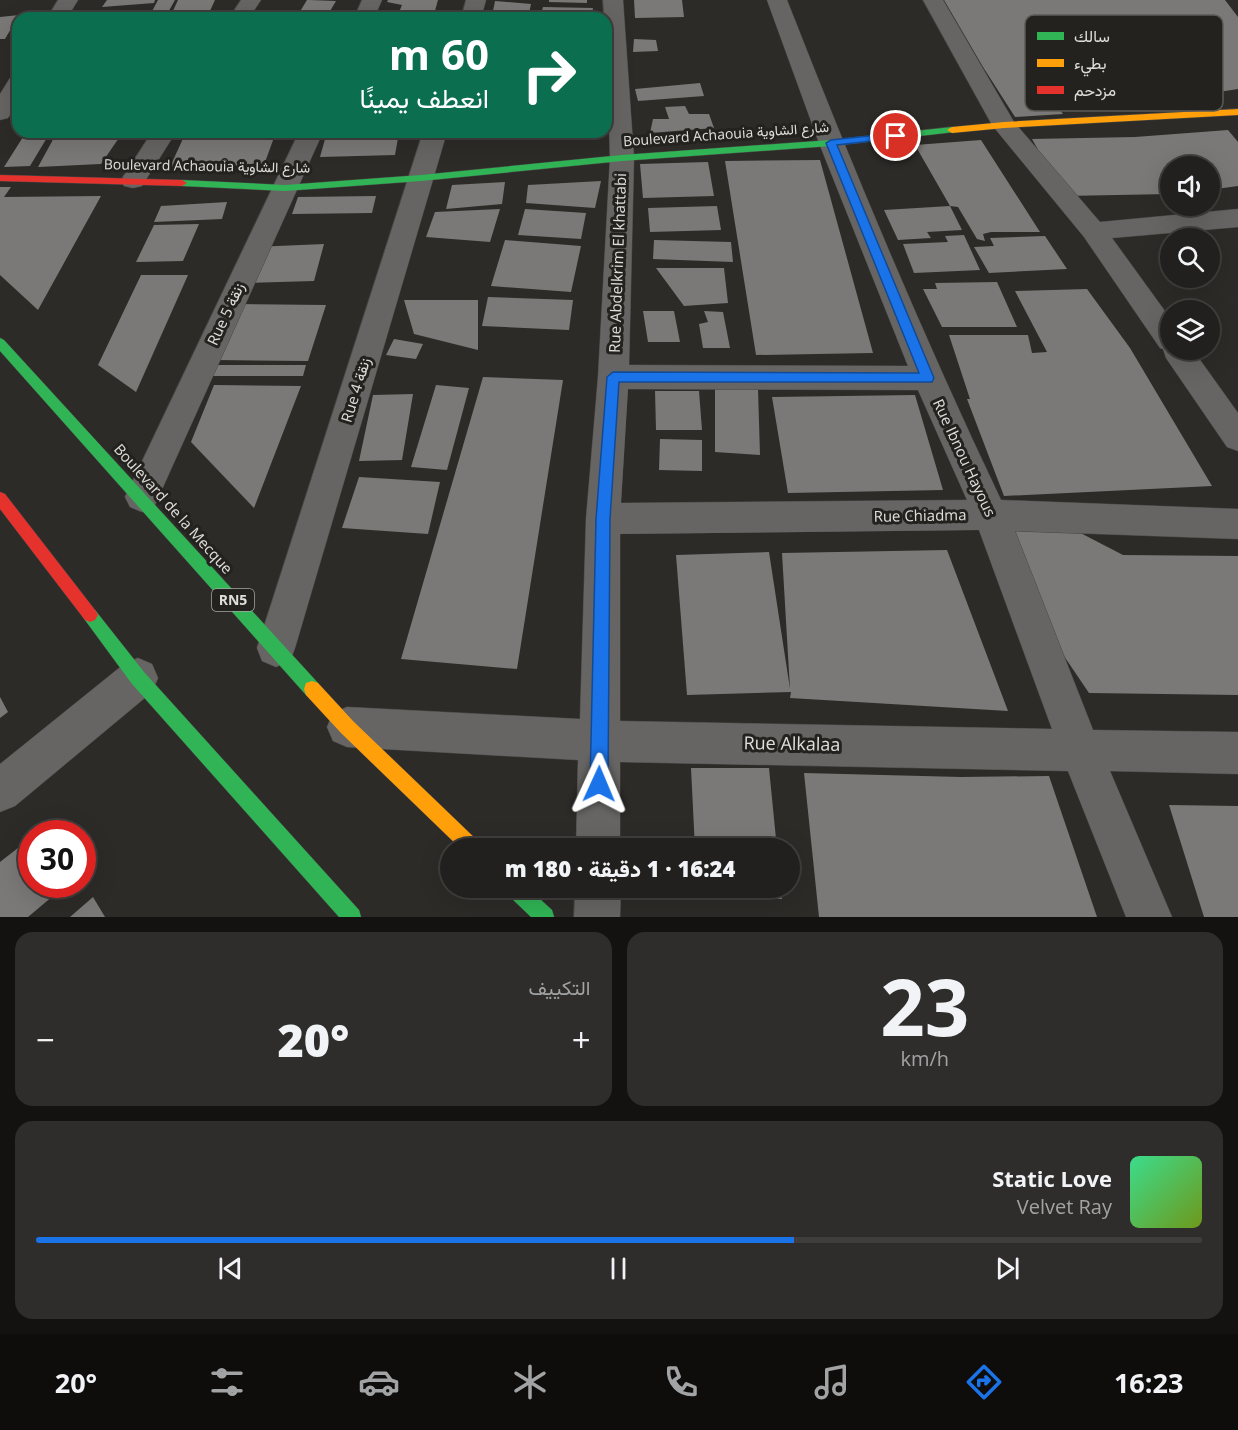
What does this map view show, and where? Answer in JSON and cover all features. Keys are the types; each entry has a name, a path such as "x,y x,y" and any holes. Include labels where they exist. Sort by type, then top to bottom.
{"street":[{"name":"Rue Abdelkrim El khattabi","path":"598,838 603,519 613,377 622,158 613,0"},
{"name":"Rue Ibnou Hayous","path":"777,0 831,143 928,378 991,515 1080,749 1149,917"},
{"path":"933,0 1004,125 1093,231 1160,326"},
{"path":"0,113 12,93"},
{"name":"Boulevard Achaouia شارع الشاوية","path":"0,178 133,180 285,188 421,178 622,158 831,143 1004,125 1238,112"},
{"path":"133,180 160,138"},
{"name":"Rue 5 زنقة","path":"142,497 308,138"},
{"name":"Rue 4 زنقة","path":"276,648 433,138"},
{"path":"1093,231 1238,218"},
{"name":"Boulevard de la Mecque","path":"0,343 142,497 347,727 463,838"},
{"path":"1185,360 1234,425"},
{"path":"613,377 928,378"},
{"path":"0,498 138,678 352,917"},
{"name":"Rue Chiadma","path":"603,519 991,515 1238,524"},
{"path":"0,791 138,678"},
{"name":"Rue Alkalaa","path":"347,727 600,741 1238,753"},
{"path":"525,898 545,917"},
{"path":"597,917 598,898"}],"building":[{"path":"107,0 155,0 154,3 102,7"},
{"path":"158,0 175,0 168,12 152,12"},
{"path":"178,0 215,0 209,12 172,12"},
{"path":"307,0 336,1 330,12 300,12"},
{"path":"388,0 438,0 435,12 399,12 402,5 387,2"},
{"path":"549,0 587,0 587,3 549,2"},
{"path":"634,0 682,0 684,17 635,18"},
{"path":"944,0 1225,0 1238,17 1238,89 1223,91 1223,15 1025,15 1025,111 1061,111 1063,114 1015,117"},
{"path":"495,1 531,4 529,12 493,12"},
{"path":"543,7 593,8 592,12 542,12"},
{"path":"12,16 12,27 5,39 0,39 0,17"},
{"path":"634,39 656,40 658,51 633,52"},
{"path":"700,83 704,96 638,101 635,89"},
{"path":"685,106 689,114 709,114 714,128 650,133 653,119 669,119 665,107"},
{"path":"1228,130 1238,142 1238,186 1220,188 1220,156 1160,156 1160,194 1064,196 1032,139 1135,137"},
{"path":"22,138 47,138 30,166 4,167"},
{"path":"54,138 119,138 101,164 38,167"},
{"path":"183,138 274,138 264,165 170,167"},
{"path":"325,138 398,138 395,155 320,157"},
{"path":"981,140 1040,232 991,232 983,234 985,241 977,239 958,207 950,206 915,145"},
{"path":"820,160 873,353 756,355 725,161"},
{"path":"708,162 714,196 643,198 640,164"},
{"path":"601,181 595,208 526,203 528,185"},
{"path":"505,182 502,204 446,209 452,185"},
{"path":"0,187 11,187 4,197 101,196 38,310 0,275"},
{"path":"376,196 372,213 292,214 298,197"},
{"path":"227,202 222,219 154,222 161,206"},
{"path":"717,206 721,230 650,232 648,208"},
{"path":"950,206 962,230 927,232 931,238 898,240 884,210"},
{"path":"500,209 490,242 426,237 435,212"},
{"path":"525,209 586,213 581,239 518,235"},
{"path":"199,224 183,261 136,262 154,225"},
{"path":"964,235 980,270 914,273 903,244 948,242 945,236"},
{"path":"1045,236 1067,269 989,273 974,247 994,246 990,238"},
{"path":"505,240 581,246 571,292 491,286"},
{"path":"654,240 731,242 733,262 653,259"},
{"path":"324,244 314,281 241,283 254,247"},
{"path":"656,268 724,268 728,303 684,306"},
{"path":"141,275 188,275 136,392 98,365"},
{"path":"997,282 1017,327 942,327 923,289 937,289 935,283"},
{"path":"1087,289 1130,348 1212,486 1004,496 967,399 970,399 949,335 1028,335 1032,353 1047,352 1015,291"},
{"path":"488,297 573,300 569,330 482,326"},
{"path":"404,300 478,300 478,350 414,334"},
{"path":"238,304 326,305 308,361 215,360"},
{"path":"643,311 674,311 680,342 648,342"},
{"path":"704,311 723,312 730,348 703,348 699,324 708,322"},
{"path":"394,339 423,344 416,359 386,355"},
{"path":"211,365 306,365 303,376 207,376"},
{"path":"483,377 563,380 517,669 401,659"},
{"path":"214,385 301,386 254,508 191,442"},
{"path":"436,385 469,388 447,470 411,467"},
{"path":"715,386 758,389 760,455 715,452"},
{"path":"655,391 699,391 702,430 656,430"},
{"path":"413,394 402,460 359,461 373,395"},
{"path":"915,395 943,490 788,493 772,397"},
{"path":"660,439 702,440 702,471 659,470"},
{"path":"359,477 440,482 428,534 342,528"},
{"path":"1003,525 1067,526 1123,555 1238,556 1238,695 1089,693 1026,600"},
{"path":"947,550 1008,711 790,698 791,692 687,695 676,555 769,552 790,689 782,553"},
{"path":"0,697 8,712 0,718"},
{"path":"691,768 769,768 776,838 694,838"},
{"path":"804,773 961,777 1049,776 1097,917 819,917"},
{"path":"1169,805 1238,806 1238,917 1204,917"},
{"path":"18,848 18,898 51,898 28,917 0,917 0,862"},
{"path":"94,898 105,917 70,917"},
{"path":"782,898 782,899 697,899"}],"traffic: fast":[{"path":"182,183 285,188 421,178 622,158 831,143 952,130"},
{"path":"0,343 312,689"},
{"path":"90,615 138,678 352,917"},
{"path":"525,898 545,917"}],"traffic: slow":[{"path":"952,130 1238,112"},
{"path":"312,689 347,727 463,838"}],"traffic: jam":[{"path":"0,178 182,183"},
{"path":"0,498 90,615"}],"route":[{"path":"599,784 603,519 613,377 928,378 831,143 896,136"}]}
